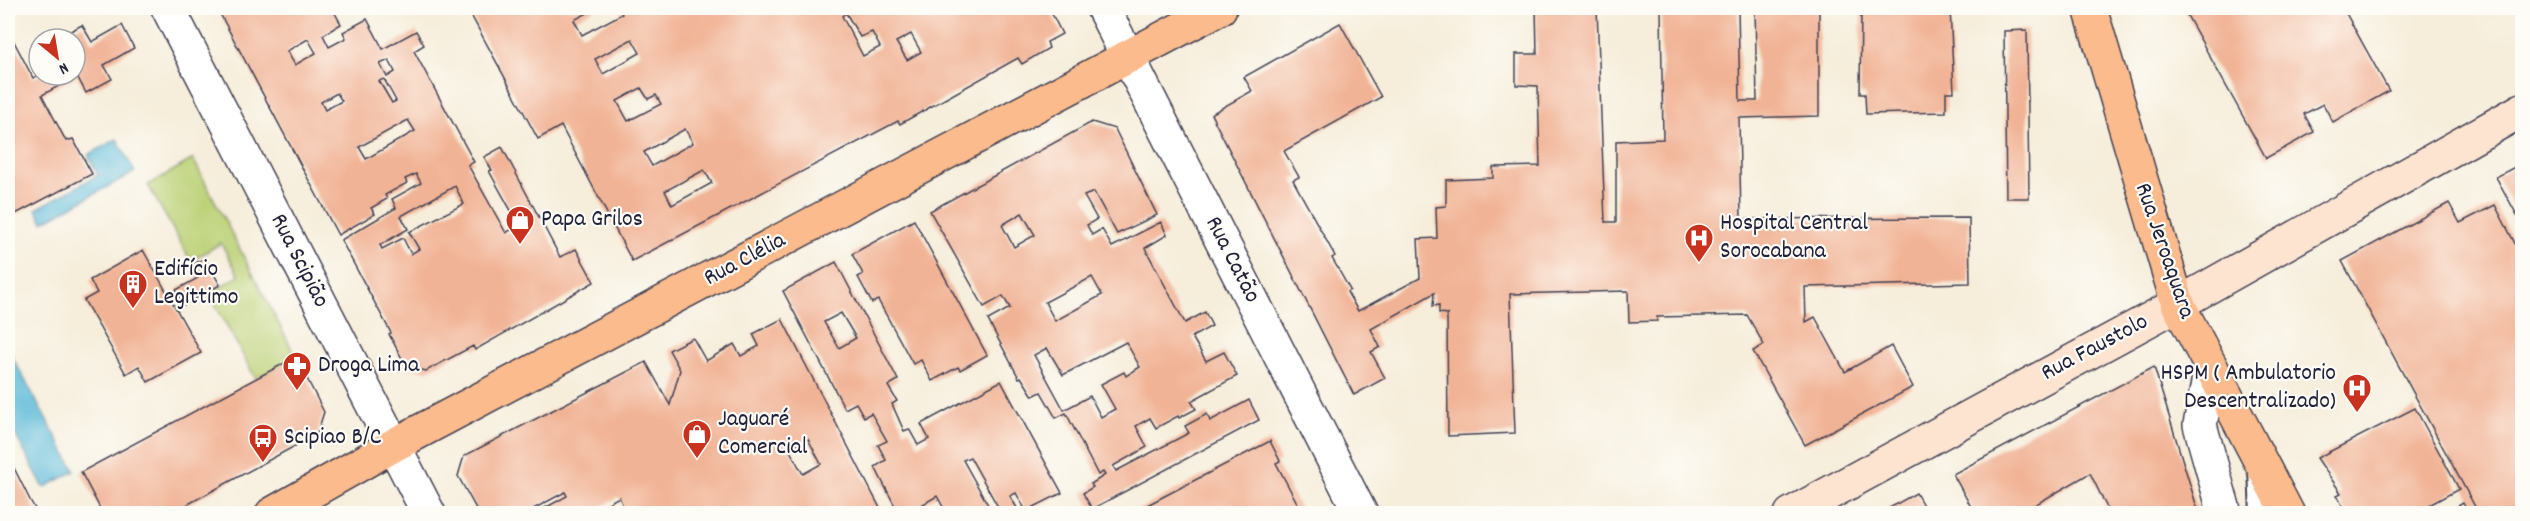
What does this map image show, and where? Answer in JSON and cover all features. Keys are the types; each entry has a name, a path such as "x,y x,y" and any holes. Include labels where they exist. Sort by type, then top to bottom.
{"main road":[{"name":"Rua Clélia","path":"272,513 394,445 1220,8"},
{"name":"Rua Jeroaquara","path":"2090,8 2178,304 2288,513"}],"street":[{"name":"Rua Scipião","path":"168,8 429,513"},
{"name":"Rua Catão","path":"1103,8 1361,513"},
{"name":"Rua Faustolo","path":"1791,513 2178,304 2523,110"},
{"path":"2211,366 2200,425 2225,513"}],"lane":[{"path":"2260,461 2262,513"}],"green space":[{"path":"193,159 296,357 256,379 209,293 239,276 221,243 191,261 148,185"}],"water":[{"path":"117,139 135,172 43,222 36,209 98,175 88,155"},
{"path":"8,349 75,471 44,488 8,421"}],"building":[{"path":"217,8 332,8 341,24 323,35 329,47 346,38 343,32 367,19 383,49 416,31 424,45 414,51 474,162 468,165 506,233 519,225 489,171 492,170 484,157 502,147 560,257 576,249 594,282 475,350 473,346 426,371 406,366 341,240 396,208 392,199 421,183 416,174 405,179 407,183 385,195 387,199 371,208 375,214 338,235","holes":["308,39 316,53 295,65 287,51","389,60 395,72 387,77 380,64","384,79 396,101 392,103 379,81","337,93 342,101 325,110 321,102","408,120 415,131 366,159 359,147","455,186 464,204 409,232 419,249 411,254 403,238 382,249 380,245 408,229 401,216"]},
{"path":"471,8 597,8 574,20 582,35 622,14 619,8 930,8 931,10 936,8 1049,8 1062,34 1047,42 1049,48 1022,64 1018,58 900,124 898,121 632,261 561,126 538,139 471,15 474,13","holes":["846,13 860,37 872,32 880,47 863,56 842,16","911,34 921,52 907,60 896,42","632,39 640,53 603,74 595,59","641,88 648,99 656,95 661,104 628,121 617,101","685,129 693,143 652,166 644,152","704,170 712,183 672,205 665,191"]},
{"path":"1536,8 1597,8 1605,222 1616,222 1616,141 1663,139 1661,8 1738,8 1740,101 1757,101 1755,8 1819,8 1819,116 1739,118 1741,219 1969,218 1970,283 1805,287 1806,322 1815,317 1845,372 1891,346 1913,387 1805,445 1753,351 1764,345 1747,315 1657,317 1657,321 1629,322 1628,291 1510,294 1515,433 1448,436 1447,314 1439,313 1439,305 1433,306 1434,293 1371,329 1380,347 1371,352 1385,378 1354,395 1211,114 1252,91 1244,77 1340,23 1381,97 1284,151 1299,177 1293,180 1335,256 1332,258 1350,290 1347,292 1358,311 1420,278 1418,239 1437,238 1436,207 1446,206 1446,180 1493,178 1493,167 1540,166 1538,86 1516,85 1516,54 1537,54"},
{"path":"1861,8 1950,8 1954,92 1946,92 1946,112 1866,114 1865,94 1860,94"},
{"path":"2183,8 2343,8 2389,91 2333,122 2323,104 2304,114 2314,132 2266,158"},
{"path":"122,25 134,48 104,65 112,79 86,93 83,87 87,87 87,34 92,42"},
{"path":"8,30 27,66 27,87 57,87 42,95 66,141 73,139 92,174 8,218"},
{"path":"2027,30 2029,198 2006,198 2004,31"},
{"path":"1092,122 1115,129 1157,215 1117,234 1094,192 1084,196 1097,219 1087,225 1092,235 1102,229 1112,247 1161,222 1167,235 1145,248 1185,323 1205,312 1212,326 1192,337 1206,361 1224,352 1237,376 1191,401 1196,409 1179,418 1178,416 1156,428 1150,418 1136,426 1147,447 1113,466 1116,471 1189,433 1185,426 1207,414 1210,421 1249,400 1259,420 1092,509 1083,493 1093,487 1091,484 1105,475 1103,472 1098,475 1066,413 1056,418 1041,392 1033,396 1021,377 1019,378 988,320 1010,308 1003,296 984,307 930,211","holes":["1022,213 1035,235 1014,247 1002,225","1092,277 1102,295 1055,321 1045,302","1126,342 1140,367 1126,376 1124,372 1101,384 1115,409 1101,417 1090,396 1064,410 1034,355 1047,348 1063,375"]},
{"path":"2522,163 2522,224 2496,177"},
{"path":"2449,203 2460,223 2495,205 2522,257 2522,514 2479,514 2342,261"},
{"path":"914,220 987,355 960,370 958,367 932,381 921,360 913,364 878,300 872,303 858,277 863,274 852,254"},
{"name":"Edifício Legittimo","path":"143,250 201,353 148,382 139,366 126,374 84,300 97,293 90,280"},
{"path":"205,258 220,285 184,305 176,290 198,278 192,265"},
{"path":"836,262 898,380 888,386 897,401 892,404 904,431 909,429 918,445 929,439 921,424 1001,381 1062,493 1026,511 1016,493 1010,496 1017,508 1002,514 970,457 963,460 993,514 947,514 937,496 918,507 922,514 899,514 875,467 886,460 878,445 887,441 871,413 864,417 856,403 845,409 783,291","holes":["841,313 856,338 839,348 824,322"]},
{"path":"782,319 883,514 627,514 619,497 599,508 602,514 534,514 567,496 565,492 524,514 479,514 458,476 464,456 646,362 670,405 680,370 669,350 693,338 706,361 734,344 741,356 759,346 753,334","holes":["808,439 821,464 803,474 789,449"]},
{"path":"296,357 324,412 317,434 170,514 103,514 81,472"},
{"path":"2154,367 2199,514 2110,514 2090,473 2019,514 1975,514 1953,474"},
{"path":"2415,408 2459,489 2420,510 2423,514 2349,514 2337,495 2341,493 2317,458"},
{"path":"1270,441 1280,461 1276,463 1303,514 1130,514"},
{"path":"8,456 30,500 38,514 8,514"},
{"path":"1916,493 1928,514 1885,514 1884,511"},
{"path":"2463,503 2469,514 2444,514"}],"place":[{"name":"Papa Grilos","path":"520,246"},
{"name":"Hospital Central Sorocabana","path":"1699,264"},
{"name":"Edifício Legittimo","path":"133,310"},
{"name":"Droga Lima","path":"297,392"},
{"name":"HSPM ( Ambulatorio Descentralizado)","path":"2357,414"},
{"name":"Jaguaré Comercial","path":"697,460"},
{"name":"Scipiao B/C","path":"263,464"}]}
